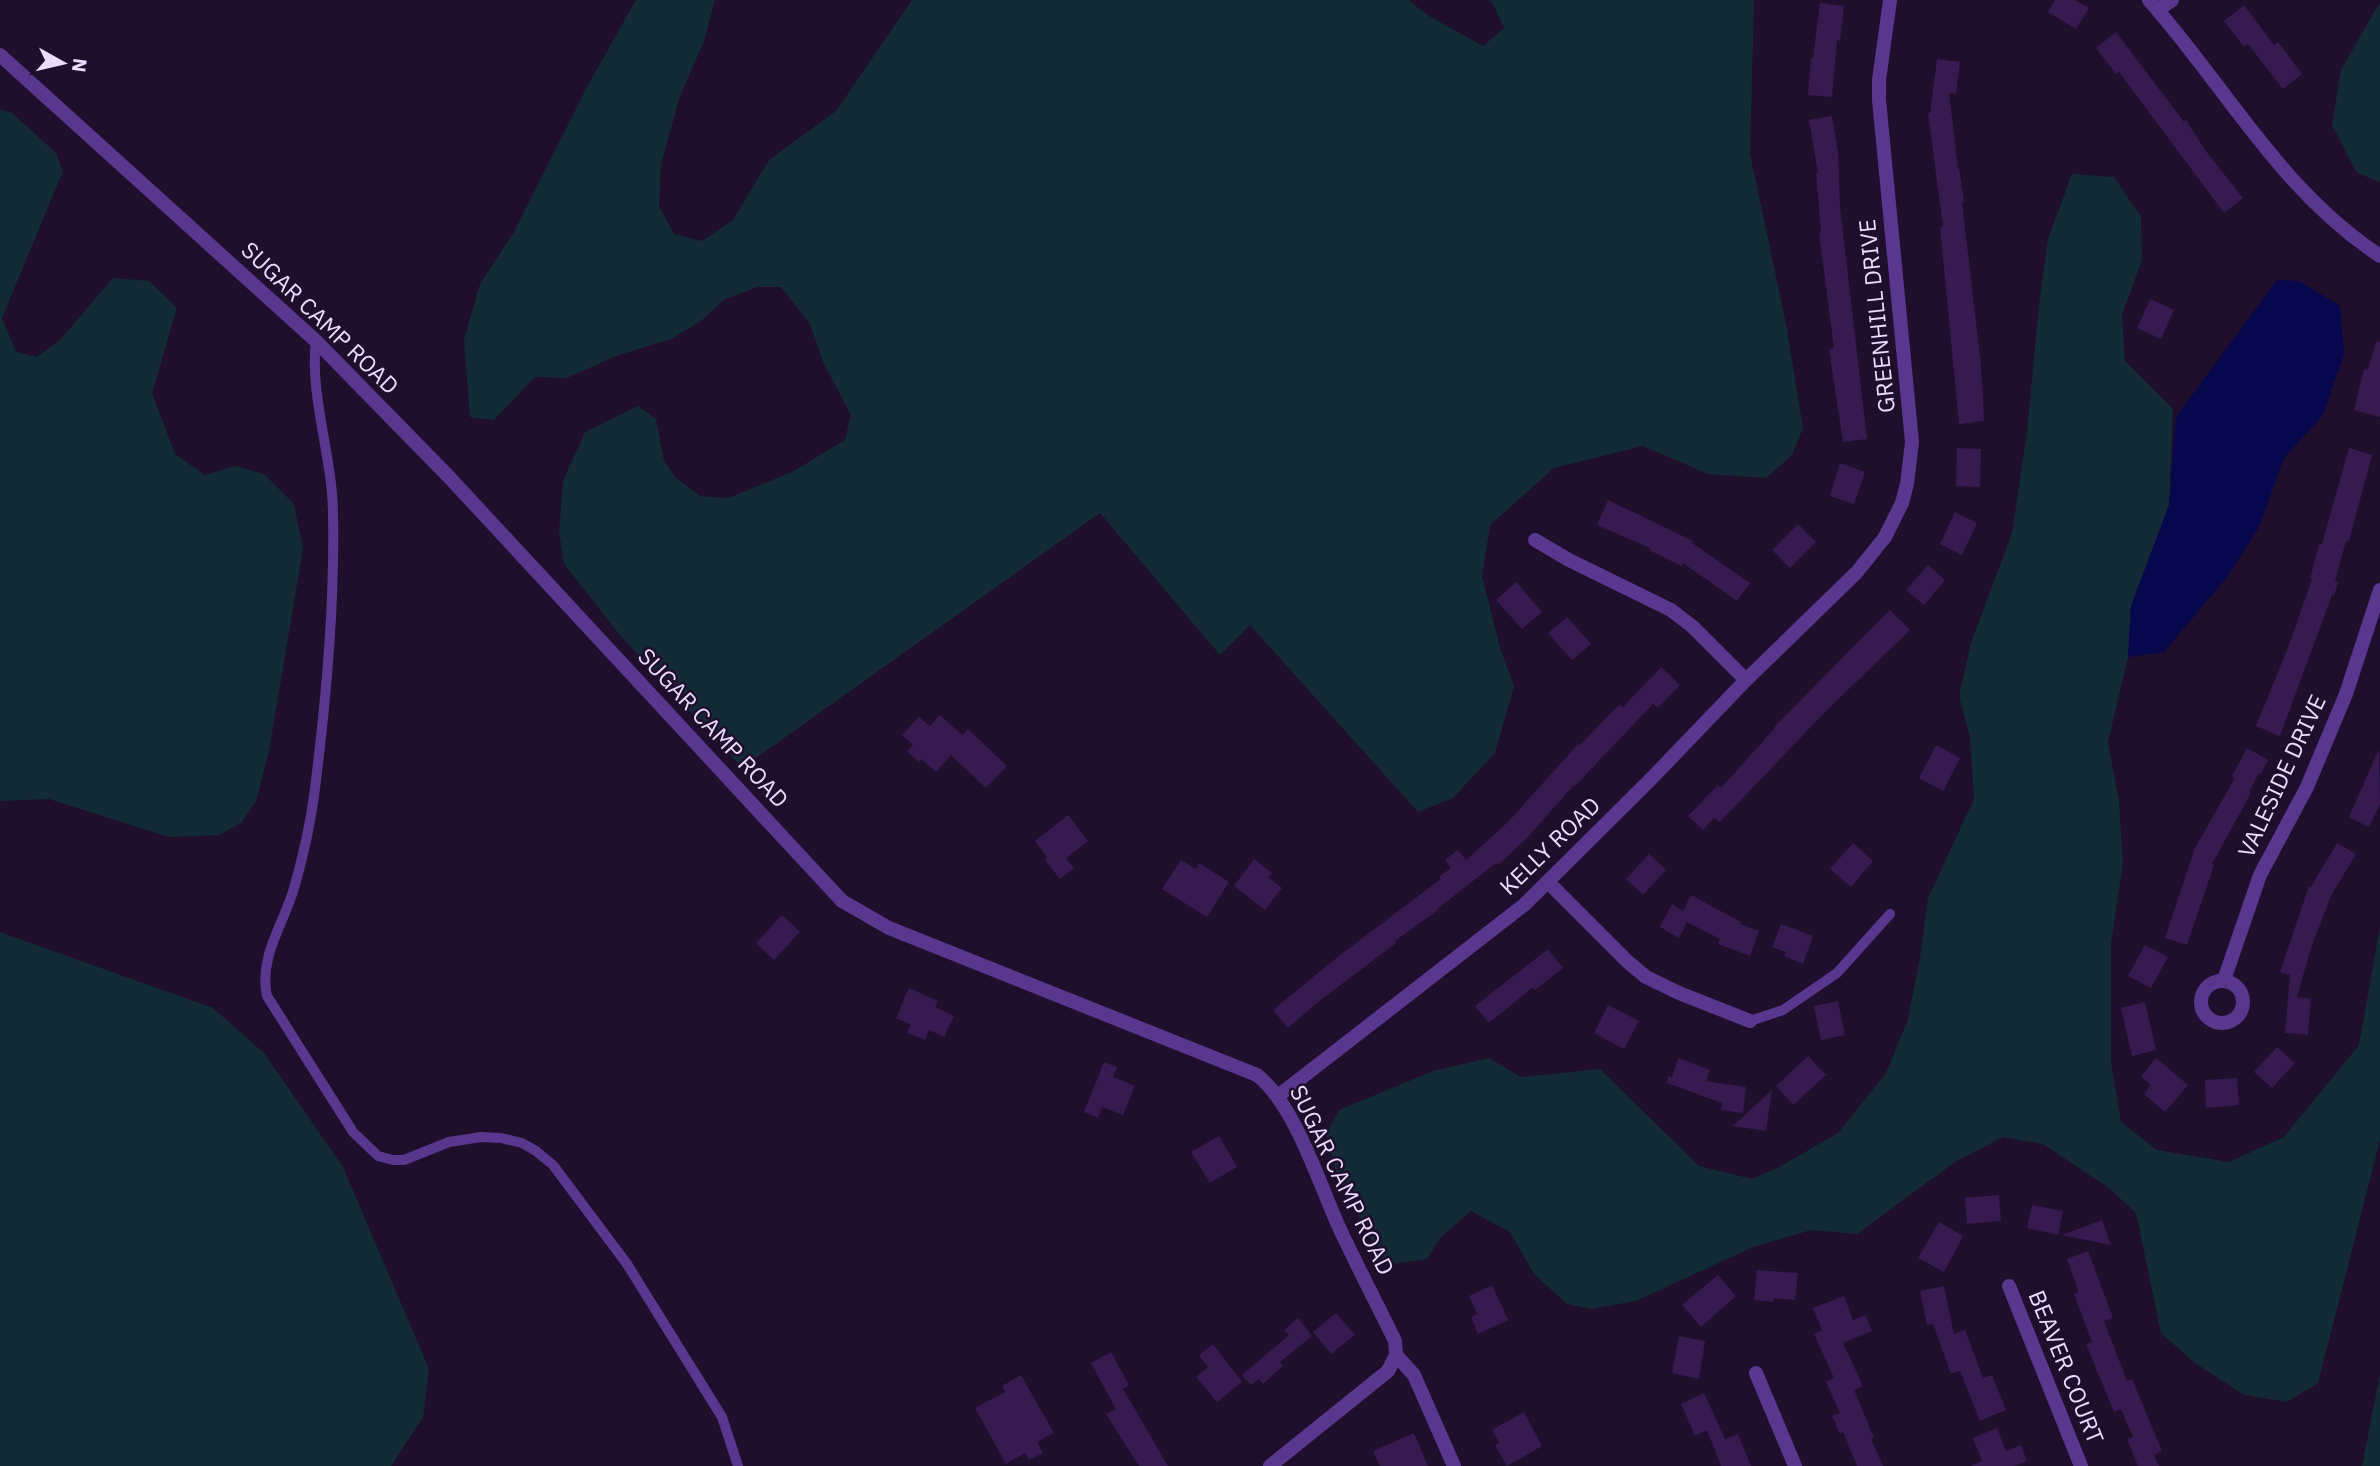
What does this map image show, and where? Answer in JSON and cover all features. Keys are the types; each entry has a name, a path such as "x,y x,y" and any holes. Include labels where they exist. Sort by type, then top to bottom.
{"street":[{"name":"GREENHILL DRIVE","path":"1827,601 1857,572 1885,537 1902,503 1911,452 1910,410 1879,100 1879,80 1890,0"},
{"path":"2172,0 2154,5 2274,161 2329,218 2380,256"},
{"name":"SUGAR CAMP ROAD","path":"0,55 316,341 450,478 842,901 889,928 1257,1075 1278,1096 1395,1340 1396,1355 1414,1376 1454,1466"},
{"path":"1535,540 1569,560 1671,610 1693,627 1746,680"},
{"name":"VALESIDE DRIVE","path":"2224,980 2260,874 2307,787 2346,694 2380,590"},
{"name":"KELLY ROAD","path":"1278,1096 1524,905 1827,601"},
{"path":"1548,882 1646,977 1750,1021"},
{"name":"BEAVER COURT","path":"2008,1286 2081,1466"},
{"path":"1270,1466 1388,1371 1396,1355"},
{"path":"1756,1373 1795,1466"}],"lane":[{"path":"316,341 313,363 328,454 334,513 331,621 324,713 311,817 295,887 266,963 263,982 267,996 353,1132 378,1156 404,1160 449,1142 481,1137 522,1143 536,1150 553,1165 627,1264 715,1405 731,1438 738,1466"},
{"path":"1750,1021 1783,1010 1837,973 1890,914"}],"shaded area":[{"path":"636,0 715,0 704,41 680,96 661,164 659,206 674,234 702,241 733,220 769,160 836,111 912,0 1408,0 1429,16 1483,46 1504,28 1489,0 1754,0 1750,154 1786,324 1803,428 1792,455 1766,478 1708,474 1643,446 1554,468 1490,525 1482,576 1500,648 1514,686 1495,753 1453,798 1418,812 1250,625 1220,655 1100,513 742,768 620,635 564,564 559,532 563,481 585,432 638,406 656,419 664,461 676,478 700,496 728,498 792,472 845,440 851,415 823,362 810,324 781,287 758,287 725,299 701,321 671,339 616,356 567,378 535,377 494,420 470,417 464,340 480,284 514,232 588,85"},
{"path":"2380,2 2380,182 2357,173 2332,125 2341,70"},
{"path":"0,110 11,112 56,153 63,171 2,318 16,352 37,357 60,340 113,278 149,281 177,308 152,393 175,454 205,475 235,466 264,474 294,504 303,549 269,751 256,801 241,823 219,835 169,837 49,799 0,801"},
{"path":"2072,174 2114,177 2141,217 2142,260 2122,315 2125,361 2173,409 2169,505 2131,606 2128,657 2108,742 2119,801 2123,863 2111,943 2111,1062 2121,1122 2157,1150 2229,1162 2284,1137 2359,1045 2380,927 2380,1140 2318,1383 2287,1402 2244,1395 2195,1363 2161,1333 2136,1213 2109,1188 2043,1144 2003,1137 1955,1162 1857,1234 1811,1230 1753,1247 1636,1301 1591,1309 1567,1304 1534,1274 1510,1232 1471,1211 1441,1237 1427,1259 1385,1265 1337,1176 1326,1134 1339,1110 1433,1071 1489,1058 1521,1077 1600,1069 1699,1166 1752,1179 1781,1166 1838,1133 1886,1073 1908,1019 1928,898 1974,799 1970,738 1959,696 1971,643 2012,533 2027,432 2048,239"},
{"path":"2277,280 2299,281 2340,306 2344,354 2323,415 2284,458 2259,527 2227,577 2164,652 2128,657 2131,606 2169,505 2176,417"},
{"path":"0,932 213,1008 264,1053 343,1167 429,1369 423,1417 391,1466 0,1466"},
{"path":"2380,1374 2380,1466 2362,1466"}],"building":[{"path":"2055,0 2075,0 2089,8 2076,29 2048,12"},
{"path":"1820,3 1844,6 1840,41 1837,40 1832,97 1808,95"},
{"path":"2244,5 2274,45 2278,42 2302,74 2283,89 2248,44 2244,47 2224,21"},
{"path":"2116,32 2184,122 2186,120 2205,150 2243,198 2224,213 2119,72 2116,74 2096,48"},
{"path":"1937,59 1960,62 1956,94 1949,93 1964,202 1981,365 1984,421 1959,424 1940,227 1943,227 1928,113"},
{"path":"1832,116 1867,439 1843,442 1829,349 1834,348 1819,233 1818,173 1809,120"},
{"path":"2150,299 2174,310 2161,339 2137,328"},
{"path":"2376,341 2380,342 2380,417 2354,410 2364,369 2368,370"},
{"path":"1957,448 1981,449 1980,487 1956,486"},
{"path":"2349,448 2372,455 2349,541 2346,541 2335,581 2338,582 2334,596 2332,595 2280,736 2256,726 2288,648 2312,579 2319,544 2322,544"},
{"path":"1840,463 1865,472 1854,504 1830,496"},
{"path":"1608,500 1693,541 1692,543 1750,583 1737,601 1683,563 1681,566 1649,550 1650,548 1597,525"},
{"path":"1955,512 1977,523 1962,555 1940,544"},
{"path":"1798,524 1816,542 1790,568 1772,550"},
{"path":"1928,565 1945,580 1924,605 1906,590"},
{"path":"1516,582 1542,612 1522,629 1496,600"},
{"path":"1890,610 1910,630 1824,713 1720,822 1714,818 1703,830 1688,816 1718,785 1721,788 1774,727"},
{"path":"1567,617 1591,644 1572,660 1548,633"},
{"path":"1661,667 1680,685 1658,708 1653,704 1527,838 1498,865 1496,863 1395,941 1396,943 1288,1028 1273,1010 1340,955 1441,879 1439,877 1451,868 1445,860 1458,850 1466,860 1509,821 1579,743 1580,745 1620,704 1623,707"},
{"path":"940,715 962,735 968,729 1007,766 986,788 951,755 936,772 907,751 913,745 902,735 919,717 930,726"},
{"path":"1936,745 1960,758 1943,791 1919,778"},
{"path":"2247,748 2268,760 2212,864 2214,865 2187,945 2165,938 2195,848 2235,778 2232,776"},
{"path":"2379,749 2380,804 2369,827 2349,817"},
{"path":"1068,815 1088,841 1066,858 1074,868 1060,879 1035,841"},
{"path":"1853,843 1873,861 1851,887 1830,869"},
{"path":"2337,843 2356,854 2331,896 2311,948 2297,997 2311,999 2308,1035 2285,1033 2290,975 2280,972 2309,886 2311,887"},
{"path":"1649,854 1666,870 1643,895 1626,879"},
{"path":"1254,859 1272,873 1268,877 1282,888 1265,910 1234,886"},
{"path":"1181,860 1196,869 1199,863 1229,882 1207,917 1162,889"},
{"path":"1691,895 1741,922 1740,924 1759,931 1750,956 1718,944 1720,939 1687,922 1679,938 1660,927 1672,904 1683,911"},
{"path":"782,915 800,932 774,960 756,943"},
{"path":"1781,924 1813,936 1803,964 1784,956 1786,952 1772,947"},
{"path":"2145,945 2168,957 2151,988 2128,976"},
{"path":"1548,949 1563,968 1535,990 1532,988 1489,1023 1475,1006"},
{"path":"909,988 938,1001 935,1007 954,1016 944,1037 929,1030 925,1040 907,1033 911,1025 896,1018"},
{"path":"1838,1001 1845,1035 1821,1040 1814,1006"},
{"path":"2145,1002 2156,1050 2132,1056 2121,1008"},
{"path":"1608,1005 1639,1021 1624,1049 1594,1033"},
{"path":"2277,1047 2295,1063 2272,1088 2254,1072"},
{"path":"1808,1056 1826,1075 1793,1105 1776,1086"},
{"path":"1678,1058 1710,1070 1706,1081 1746,1087 1743,1113 1721,1110 1722,1103 1667,1083 1668,1076 1672,1077"},
{"path":"2156,1058 2188,1085 2165,1112 2144,1094 2151,1085 2141,1076"},
{"path":"1104,1062 1117,1067 1113,1077 1135,1086 1123,1115 1102,1107 1098,1118 1084,1112"},
{"path":"2237,1078 2239,1105 2206,1108 2205,1080"},
{"path":"1772,1090 1766,1131 1733,1126"},
{"path":"1219,1136 1237,1167 1210,1183 1191,1152"},
{"path":"1999,1195 2001,1221 1967,1224 1965,1198"},
{"path":"2032,1205 2063,1211 2058,1235 2027,1228"},
{"path":"2102,1220 2111,1245 2062,1235"},
{"path":"1939,1222 1963,1236 1944,1272 1918,1258"},
{"path":"2088,1251 2113,1318 2104,1321 2127,1381 2132,1379 2162,1451 2154,1455 2159,1466 2138,1466 2127,1439 2133,1437 2121,1409 2114,1412 2086,1344 2092,1342 2074,1294 2079,1292 2067,1259"},
{"path":"1757,1270 1798,1273 1795,1300 1754,1300"},
{"path":"1718,1275 1736,1296 1701,1327 1682,1305"},
{"path":"1492,1285 1508,1320 1478,1334 1471,1317 1477,1314 1469,1296"},
{"path":"1944,1286 1954,1334 1965,1330 1983,1378 1992,1375 2006,1410 1980,1421 1960,1371 1951,1374 1933,1324 1927,1325 1920,1291"},
{"path":"1844,1296 1853,1320 1866,1315 1872,1331 1843,1343 1863,1386 1854,1390 1883,1466 1857,1466 1843,1432 1840,1434 1832,1416 1840,1413 1826,1382 1834,1378 1814,1334 1822,1330 1813,1308"},
{"path":"1336,1313 1355,1335 1331,1354 1313,1332"},
{"path":"1298,1318 1312,1336 1280,1362 1283,1366 1263,1384 1259,1379 1251,1385 1242,1375 1289,1335 1284,1330"},
{"path":"1679,1336 1705,1341 1699,1379 1672,1373"},
{"path":"1213,1344 1242,1382 1217,1402 1196,1377 1208,1367 1199,1355"},
{"path":"1111,1352 1129,1385 1123,1389 1168,1466 1139,1466 1106,1414 1116,1409 1091,1363"},
{"path":"1021,1375 1054,1433 1037,1442 1043,1453 1029,1460 1025,1453 1006,1464 975,1408 1005,1392 1002,1386"},
{"path":"1704,1393 1725,1439 1738,1434 1751,1466 1721,1466 1707,1430 1695,1436 1681,1404"},
{"path":"1524,1412 1542,1446 1507,1466 1495,1445 1499,1442 1492,1430"},
{"path":"1997,1428 2006,1451 2021,1445 2027,1461 2015,1466 1970,1466 1982,1461 1973,1438"},
{"path":"1414,1433 1428,1466 1380,1466 1373,1451"}]}
